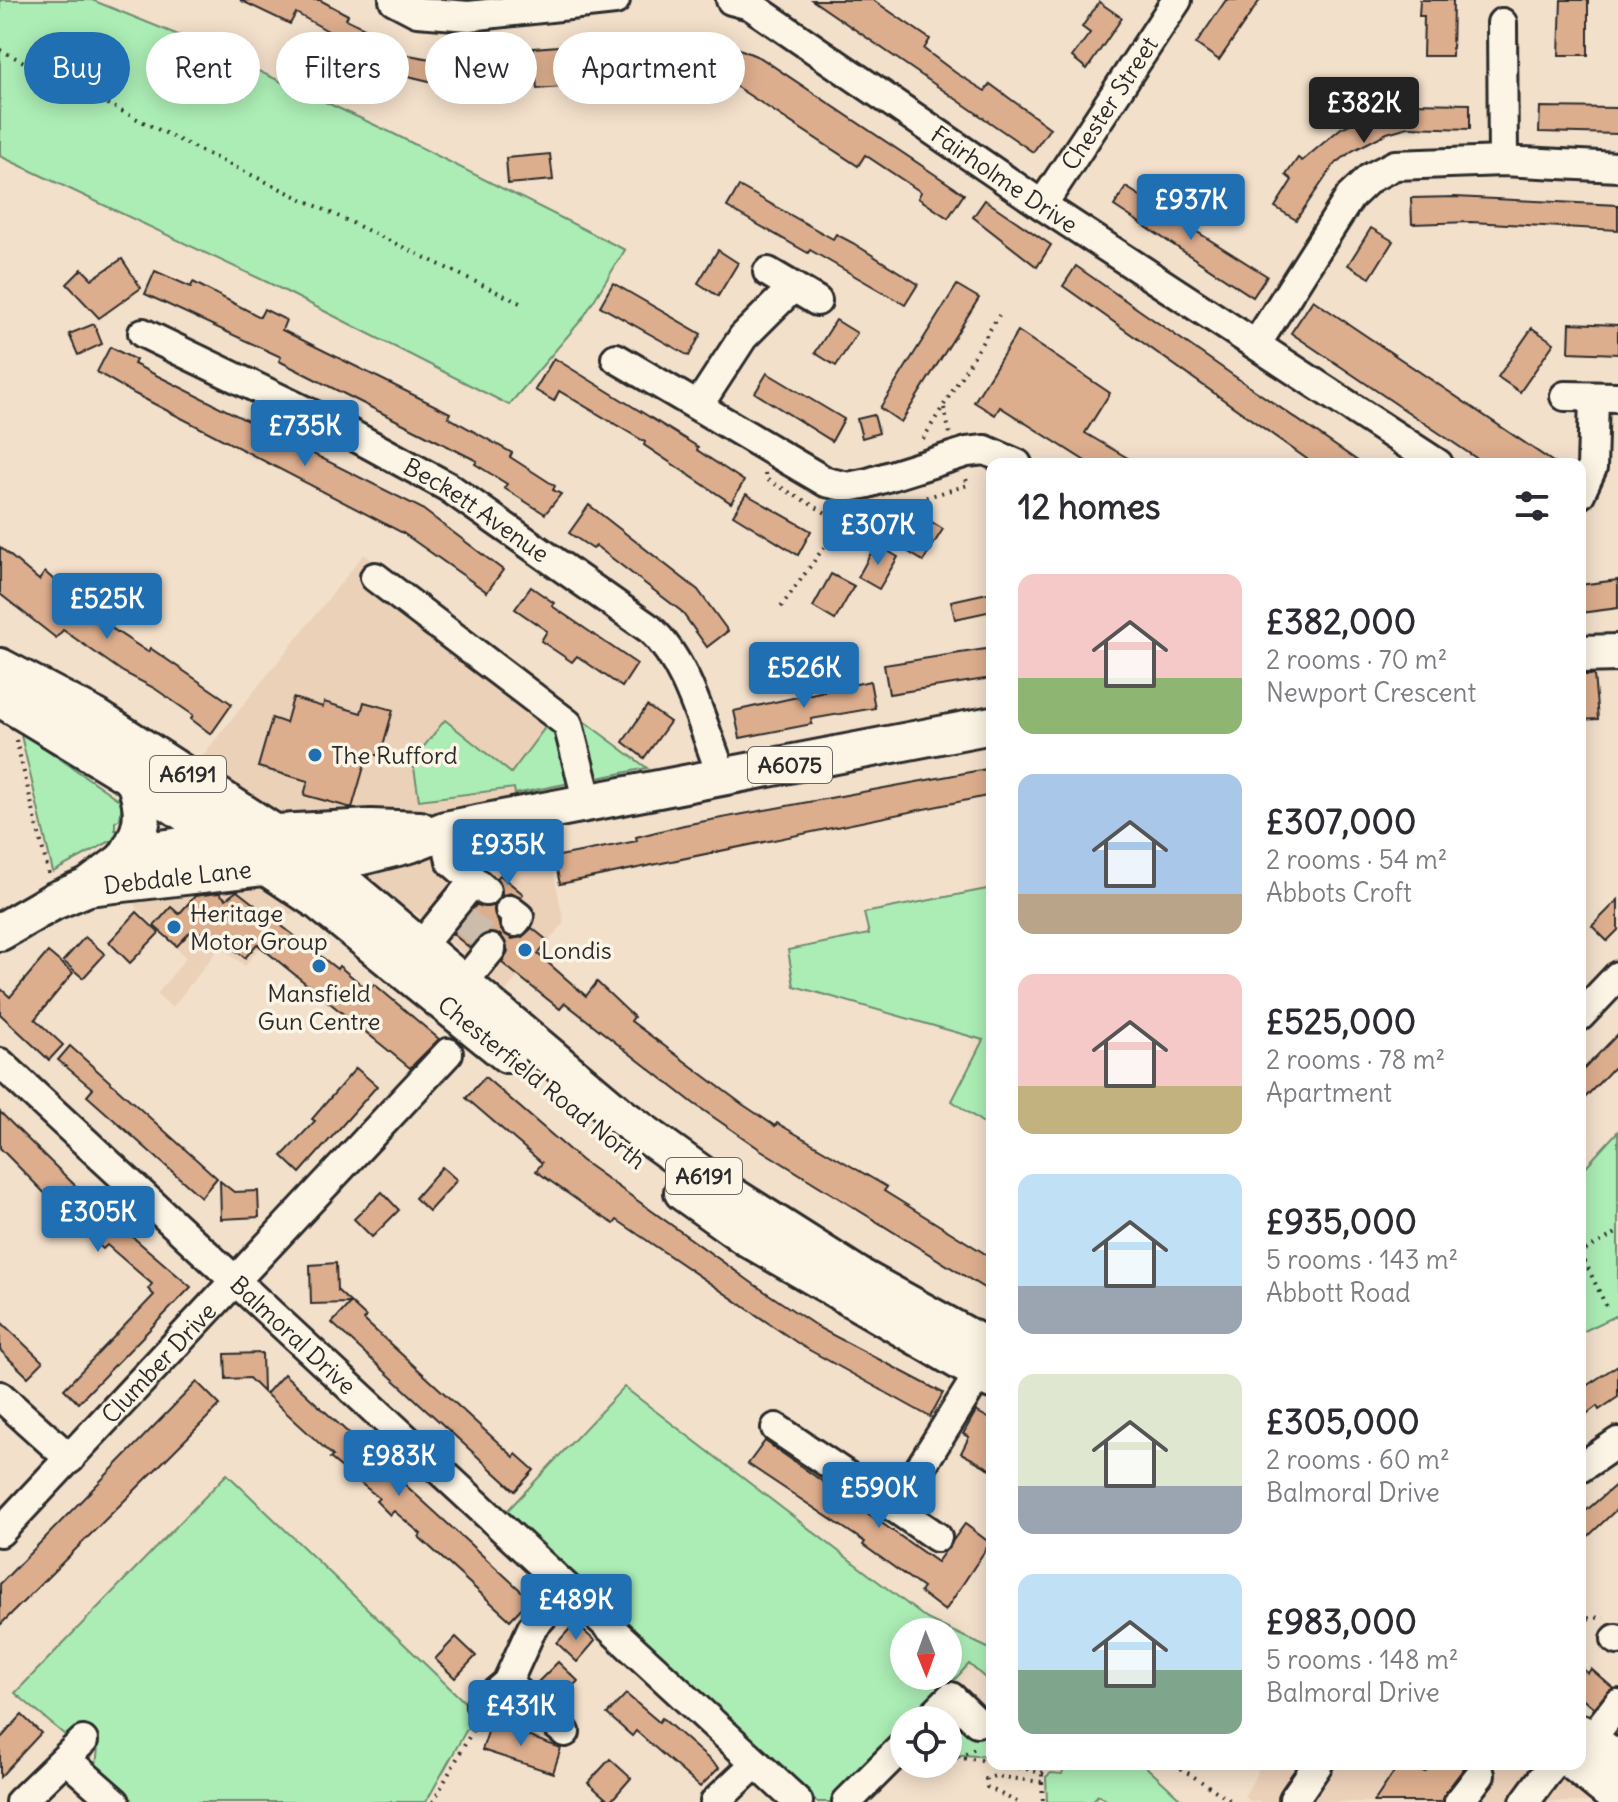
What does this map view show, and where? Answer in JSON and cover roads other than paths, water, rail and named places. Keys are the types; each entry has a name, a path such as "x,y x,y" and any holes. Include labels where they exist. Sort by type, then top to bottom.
{"main road":[{"path":"1586,654 1618,653"},
{"name":"A6191","path":"0,667 97,718 272,850"},
{"name":"A6191","path":"0,698 134,779 223,840 272,850"},
{"name":"A6075","path":"272,850 319,862 410,844 445,830 986,726"},
{"path":"124,860 143,828 143,803 134,779"},
{"name":"A6075","path":"272,850 371,828 445,830"},
{"name":"Debdale Lane","path":"88,887 124,860 160,849 223,840"},
{"path":"407,949 381,891 389,861 410,844"},
{"name":"Debdale Lane","path":"0,932 54,901 88,887 272,850"},
{"name":"Chesterfield Road North","path":"272,850 324,905 407,949"},
{"name":"Chesterfield Road North","path":"319,862 608,1138 746,1237 830,1272 986,1362"},
{"path":"1591,1750 1618,1798"}],"street":[{"path":"394,0 417,12 469,16 615,0"},
{"name":"Fairholme Drive","path":"731,0 750,5 1042,205 1429,458"},
{"name":"Chester Street","path":"1042,205 1177,0"},
{"path":"1502,23 1503,161"},
{"path":"1257,343 1350,197 1370,178 1395,165 1503,161 1618,167"},
{"path":"768,272 817,301"},
{"path":"698,406 743,337 793,287"},
{"name":"Beckett Avenue","path":"143,333 334,425 448,487 650,629 666,644 676,664 723,778"},
{"path":"616,358 826,482 848,487 958,454 985,450 1003,458"},
{"path":"1565,396 1606,397 1592,468 1586,481"},
{"path":"375,577 568,724 588,803"},
{"path":"407,949 456,914 479,887 451,861 445,830"},
{"path":"455,994 491,949"},
{"path":"1586,1005 1618,976"},
{"name":"Clumber Drive","path":"0,1532 448,1053"},
{"name":"Balmoral Drive","path":"0,1063 234,1283 798,1802"},
{"path":"895,1508 986,1369"},
{"path":"0,1396 70,1459"},
{"path":"776,1428 937,1537"},
{"path":"1586,1464 1618,1442"},
{"path":"481,1705 507,1683 532,1628 567,1589"},
{"path":"507,1683 565,1732"},
{"path":"942,1706 951,1697 960,1706"},
{"path":"1591,1750 1618,1704"},
{"path":"962,1708 977,1722"},
{"path":"20,1802 74,1750 115,1802"},
{"path":"847,1802 890,1759"},
{"path":"715,1802 755,1764"},
{"path":"1294,1799 1314,1770"},
{"path":"1525,1802 1549,1770"},
{"path":"1459,1802 1480,1775"}],"tunnel":[{"path":"462,919 494,945"}],"place":[{"name":"The Rufford","path":"315,755"},
{"name":"Heritage Motor Group","path":"174,927"},
{"name":"Londis","path":"525,950"},
{"name":"Mansfield Gun Centre","path":"319,966"}]}
